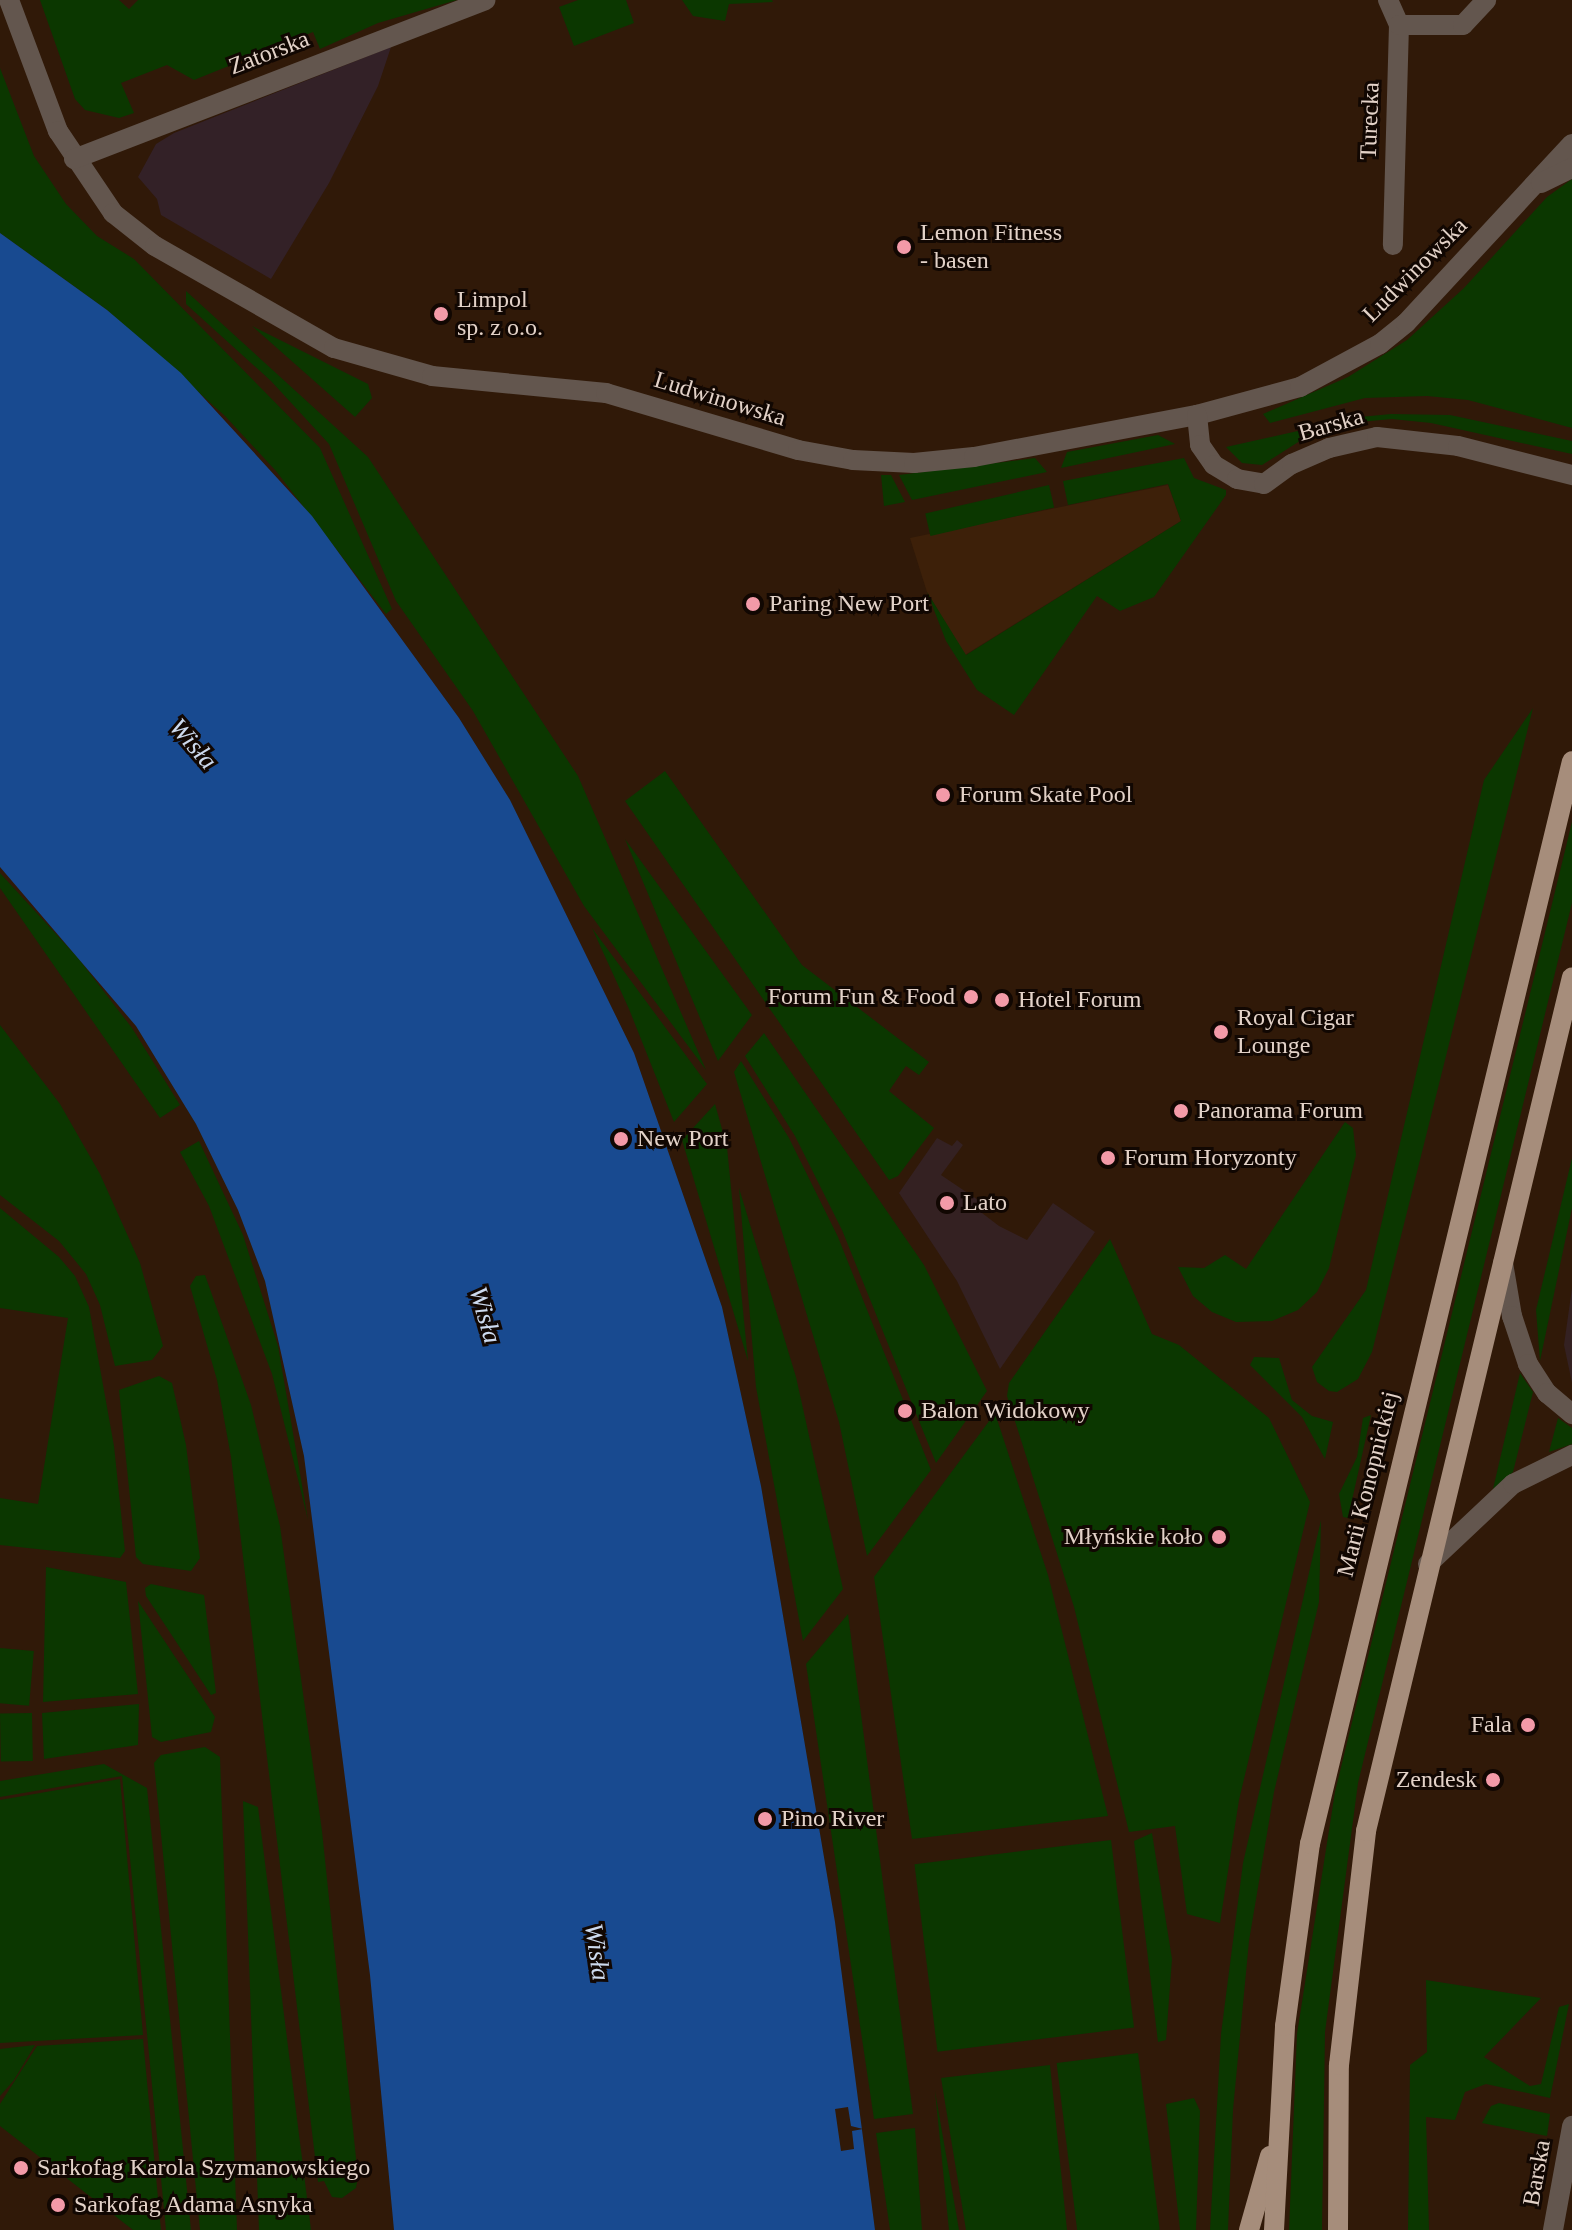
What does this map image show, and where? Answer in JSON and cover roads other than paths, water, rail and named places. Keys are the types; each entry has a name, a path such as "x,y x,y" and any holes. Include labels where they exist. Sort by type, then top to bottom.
{"main road":[{"name":"Marii Konopnickiej","path":"1274,2230 1277,2137 1291,1968 1321,1789 1572,761"},
{"path":"1345,2230 1338,2220 1339,2065 1356,1893 1379,1767 1572,977"},
{"path":"1249,2230 1277,2137"}],"street":[{"name":"Ludwinowska","path":"9,0 39,92 74,159 133,232 334,348 390,367 606,393 798,450 853,460 914,463 974,457 1197,415 1300,387 1380,344 1435,294 1572,144"},
{"name":"Zatorska","path":"74,159 485,0"},
{"name":"Turecka","path":"1388,0 1399,25 1393,245"},
{"path":"1399,25 1463,25 1486,0"},
{"name":"Ludwinowska","path":"1516,203 1572,168"},
{"name":"Barska","path":"1197,415 1200,445 1214,465 1237,479 1264,484 1292,464 1329,448 1377,437 1458,446 1572,475"},
{"path":"1503,1260 1512,1316 1528,1364 1547,1393 1572,1414"},
{"path":"1428,1564 1513,1484 1572,1455"},
{"name":"Barska","path":"1553,2230 1572,2126"}],"water":[{"name":"Wisła","path":"0,233 107,310 181,373 312,516 459,718 510,800 634,1053 722,1307 761,1486 835,1922 875,2230 394,2230 370,1975 304,1456 265,1281 238,1210 196,1124 136,1026 0,867"}],"place":[{"name":"Lemon Fitness - basen","path":"904,247"},
{"name":"Limpol sp. z o.o.","path":"441,314"},
{"name":"Paring New Port","path":"753,604"},
{"name":"Forum Skate Pool","path":"943,795"},
{"name":"Forum Fun & Food","path":"971,997"},
{"name":"Hotel Forum","path":"1002,1000"},
{"name":"Royal Cigar Lounge","path":"1221,1032"},
{"name":"Panorama Forum","path":"1181,1111"},
{"name":"New Port","path":"621,1139"},
{"name":"Forum Horyzonty","path":"1108,1158"},
{"name":"Lato","path":"947,1203"},
{"name":"Balon Widokowy","path":"905,1411"},
{"name":"Młyńskie koło","path":"1219,1537"},
{"name":"Fala","path":"1528,1725"},
{"name":"Zendesk","path":"1493,1780"},
{"name":"Pino River","path":"765,1819"},
{"name":"Sarkofag Karola Szymanowskiego","path":"21,2168"},
{"name":"Sarkofag Adama Asnyka","path":"58,2205"}]}
